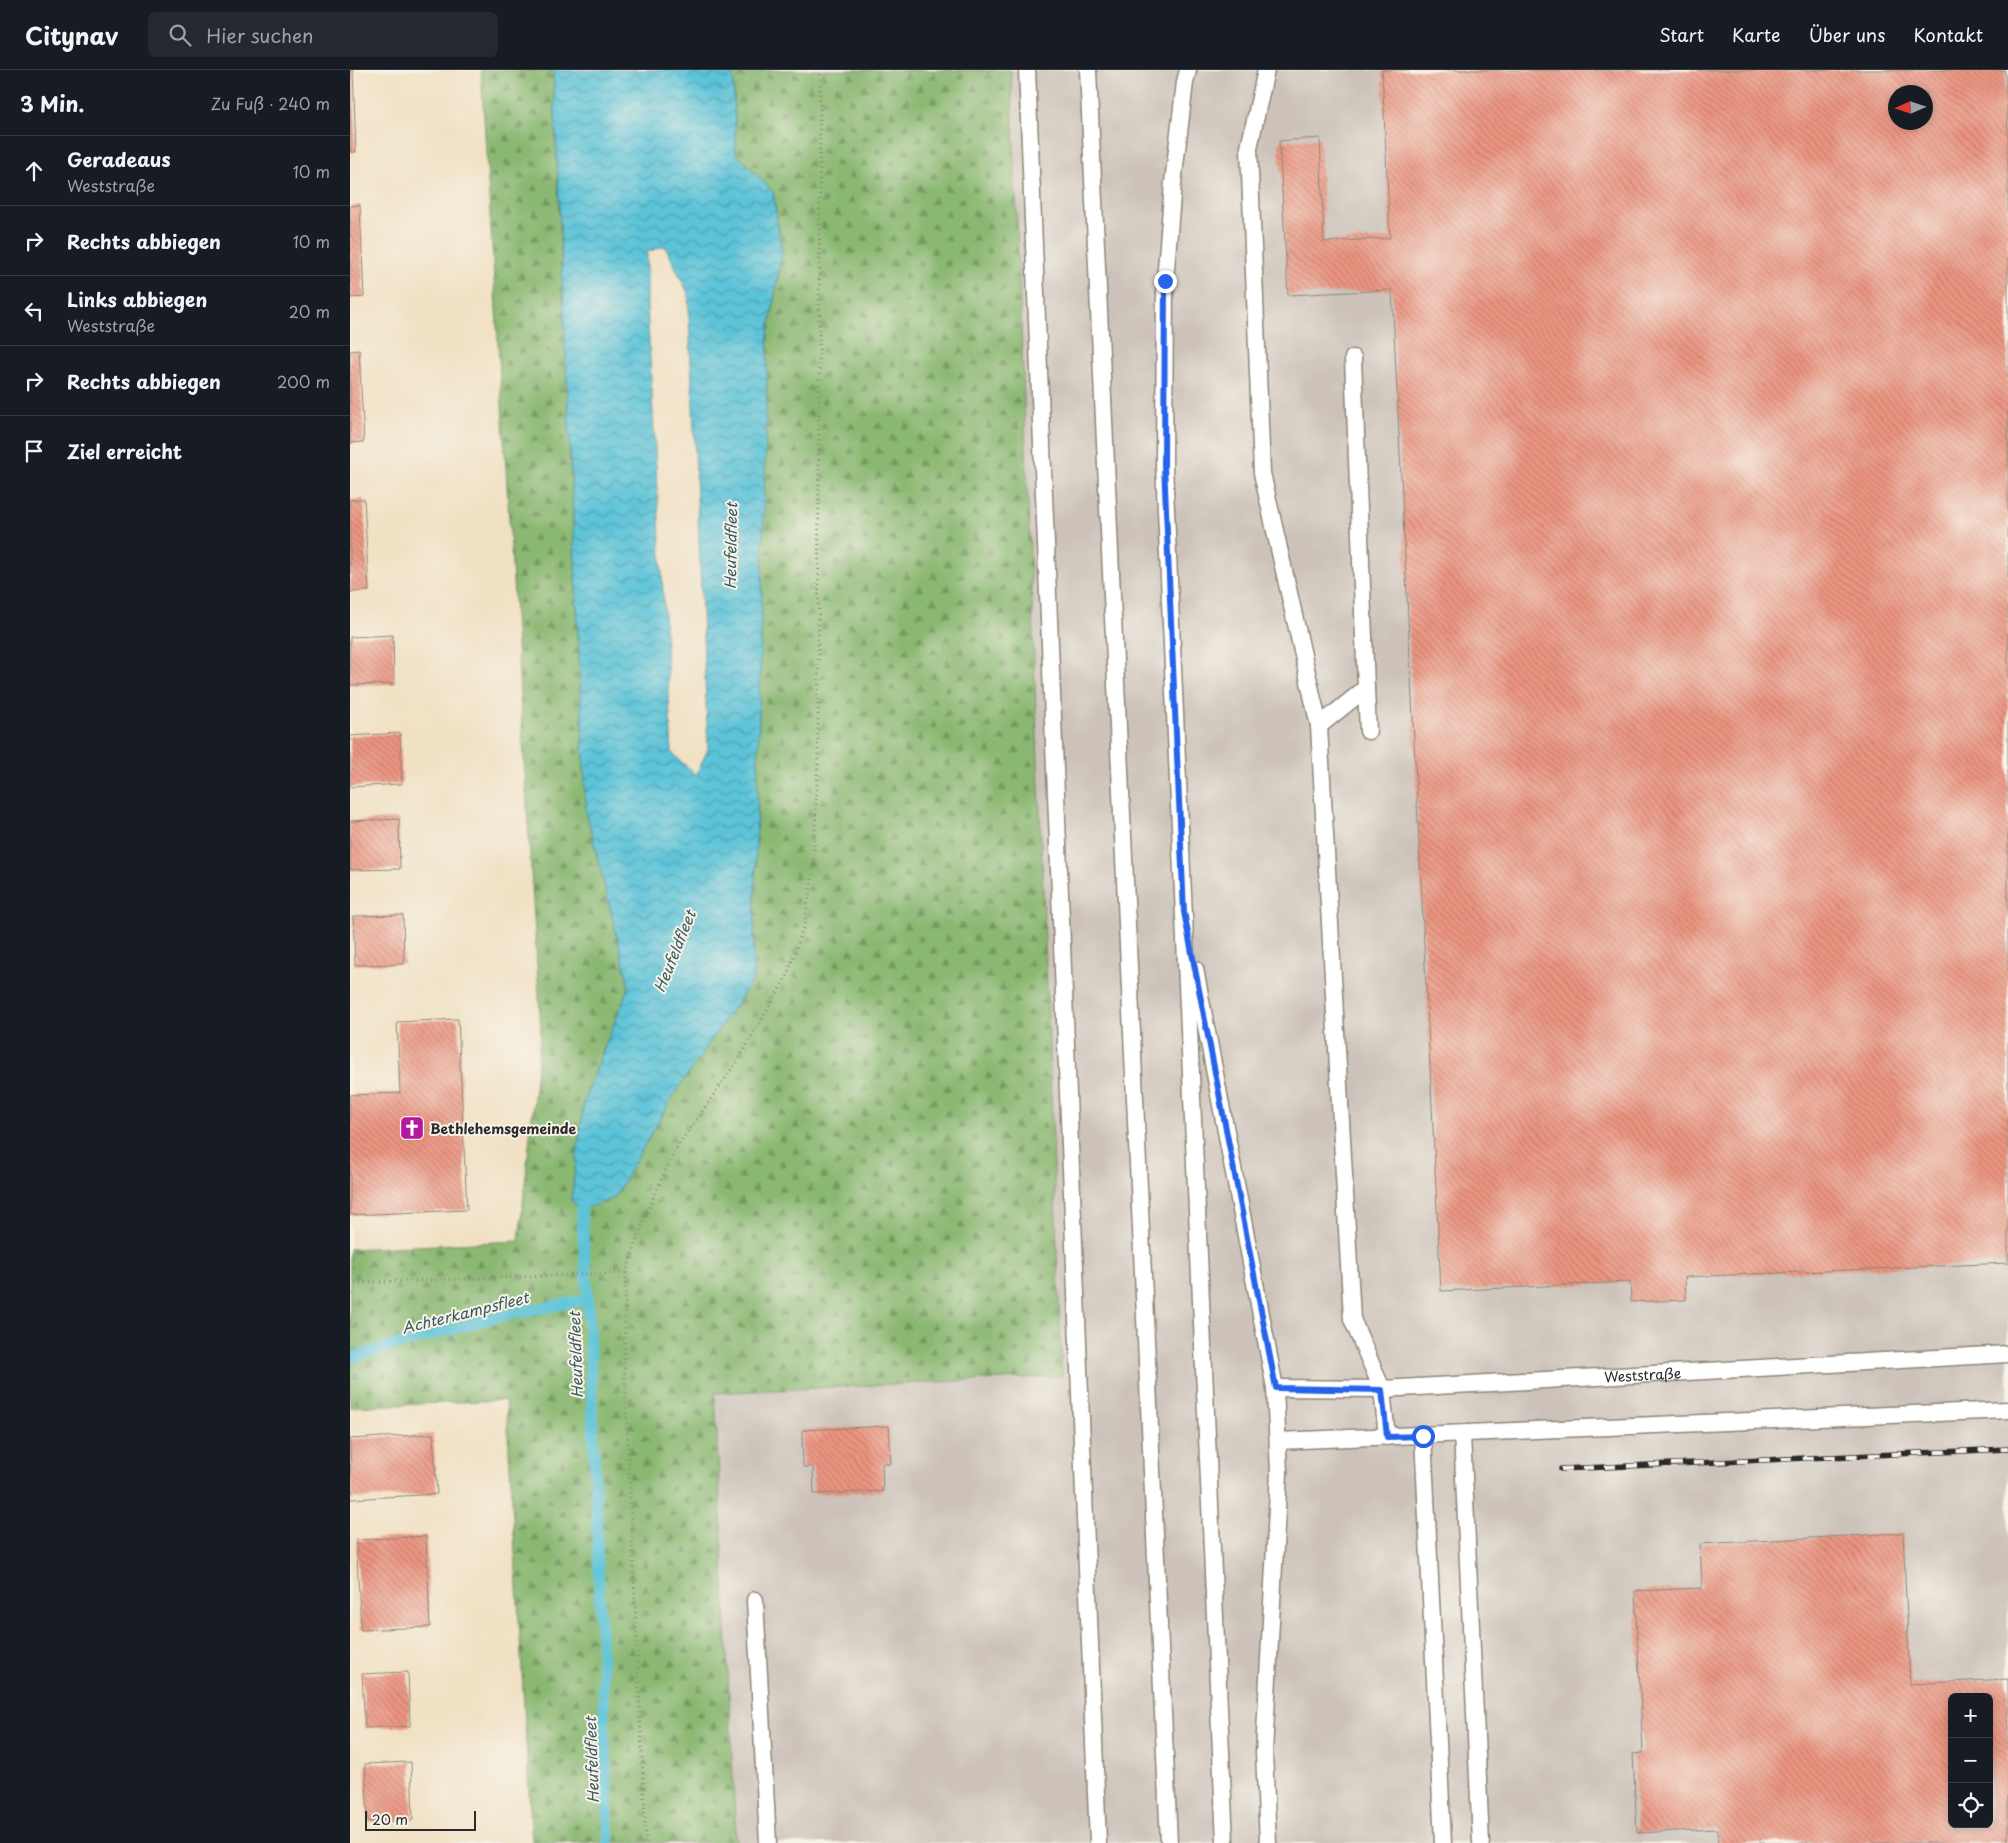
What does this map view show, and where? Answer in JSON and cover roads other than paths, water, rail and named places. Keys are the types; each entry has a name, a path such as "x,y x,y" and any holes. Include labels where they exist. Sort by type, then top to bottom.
{"lane":[{"path":"1027,70 1098,1843"},
{"path":"1088,70 1169,1843"},
{"path":"1188,70 1173,183 1165,290 1164,465 1225,1843"},
{"path":"1266,70 1248,148 1262,473 1319,726 1352,1319 1382,1390 1387,1437"},
{"path":"1353,358 1368,731"},
{"path":"1319,726 1366,688"},
{"path":"1184,912 1276,1388 1279,1472 1264,1752 1268,1843"},
{"name":"Weststraße","path":"1276,1388 1382,1390 2008,1354"},
{"path":"1278,1441 2008,1410"},
{"path":"1462,1434 1481,1843"},
{"path":"1423,1436 1443,1843"},
{"path":"755,1600 768,1843"}],"water":[{"path":"553,70 733,70 736,153 773,192 782,253 768,336 753,980 675,1093 614,1198 581,1210 571,1200 584,1100 629,986 586,810","holes":["665,246 688,293 708,749 696,775 672,753 647,305 647,252"]}],"waterway":[{"name":"Heufeldfleet","path":"587,1197 581,1210 588,1299 609,1843"},
{"name":"Achterkampsfleet","path":"350,1358 496,1317 588,1299"}],"railway":[{"path":"1561,1469 2008,1449"}],"place":[{"name":"Bethlehemsgemeinde","path":"412,1128"}]}
